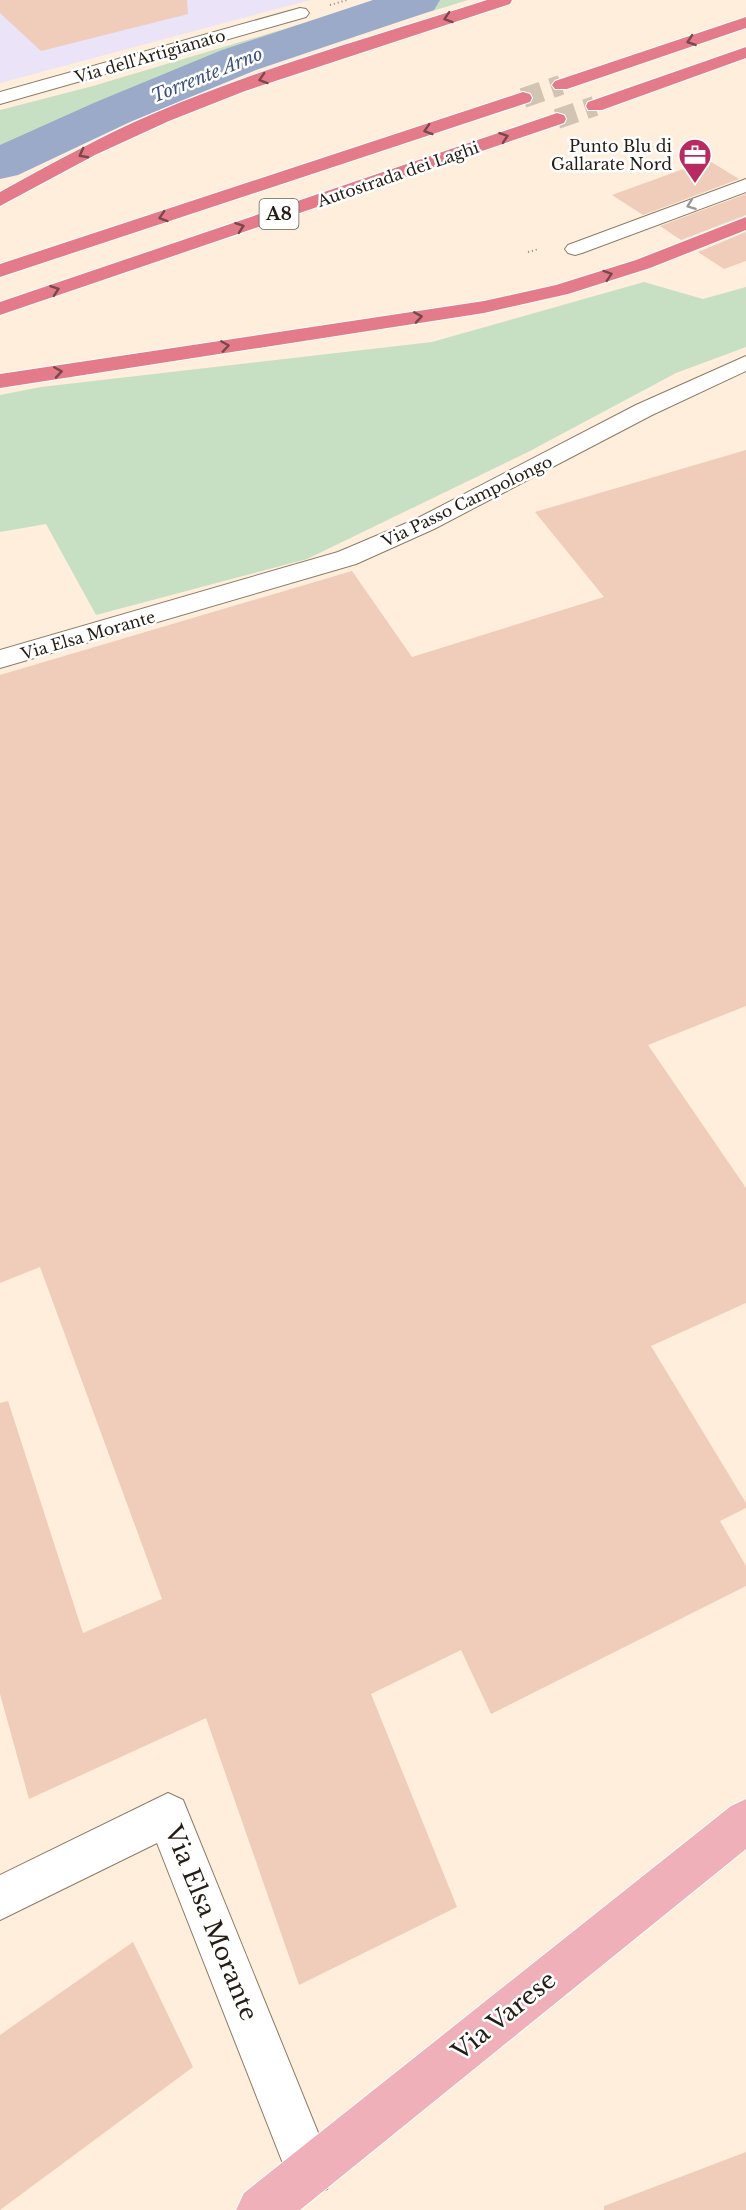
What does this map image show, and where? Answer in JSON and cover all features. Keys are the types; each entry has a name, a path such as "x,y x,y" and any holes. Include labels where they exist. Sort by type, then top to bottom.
{"highway":[{"path":"0,200 88,152 162,117 239,87 504,0"},
{"path":"561,85 746,22"},
{"path":"595,106 746,52"},
{"name":"Autostrada dei Laghi","path":"0,271 523,98"},
{"name":"Autostrada dei Laghi","path":"0,309 557,119"},
{"path":"0,381 484,307 561,290 643,264 746,223"}],"main road":[{"name":"Via Varese","path":"261,2210 746,1821"}],"street":[{"name":"Via dell'Artigianato","path":"0,98 300,13"},
{"path":"7,79 20,93"},
{"path":"574,249 746,184"},
{"name":"Via Passo Campolongo","path":"176,610 347,558 425,525 644,410 746,363"},
{"name":"Via Elsa Morante","path":"0,660 176,610"},
{"name":"Via Elsa Morante","path":"0,1898 168,1815 310,2172"}],"shaded area":[{"path":"0,0 310,0 0,83"}],"green space":[{"path":"381,0 468,0 300,52 159,109 0,178 0,110 93,86"},
{"path":"644,282 703,299 746,287 746,347 676,373 528,452 307,559 96,615 46,524 0,532 0,395 41,387 432,342"}],"building":[{"path":"0,0 187,0 188,14 41,51 0,13"},
{"name":"Punto Blu di Gallarate Nord","path":"708,160 739,179 643,215 612,195"},
{"path":"746,194 746,215 681,240 660,226"},
{"path":"746,232 746,261 724,269 698,252"},
{"path":"746,450 746,1006 648,1045 746,1188 746,1303 651,1346 746,1503 746,1508 720,1521 746,1566 746,1586 491,1714 461,1650 371,1694 457,1907 299,1985 206,1718 29,1799 0,1694 0,1403 8,1401 83,1633 162,1599 40,1267 0,1283 0,675 352,571 412,657 604,597 535,512"},
{"path":"133,1942 193,2067 0,2210 0,2035"},
{"path":"746,2152 746,2210 604,2210 604,2206"}],"waterway":[{"name":"Torrente Arno","path":"0,164 113,112 239,60 418,0"}],"tunnel":[{"path":"523,98 561,85"},
{"path":"557,119 595,106"}],"place":[{"name":"Punto Blu di Gallarate Nord","path":"695,184"}]}
